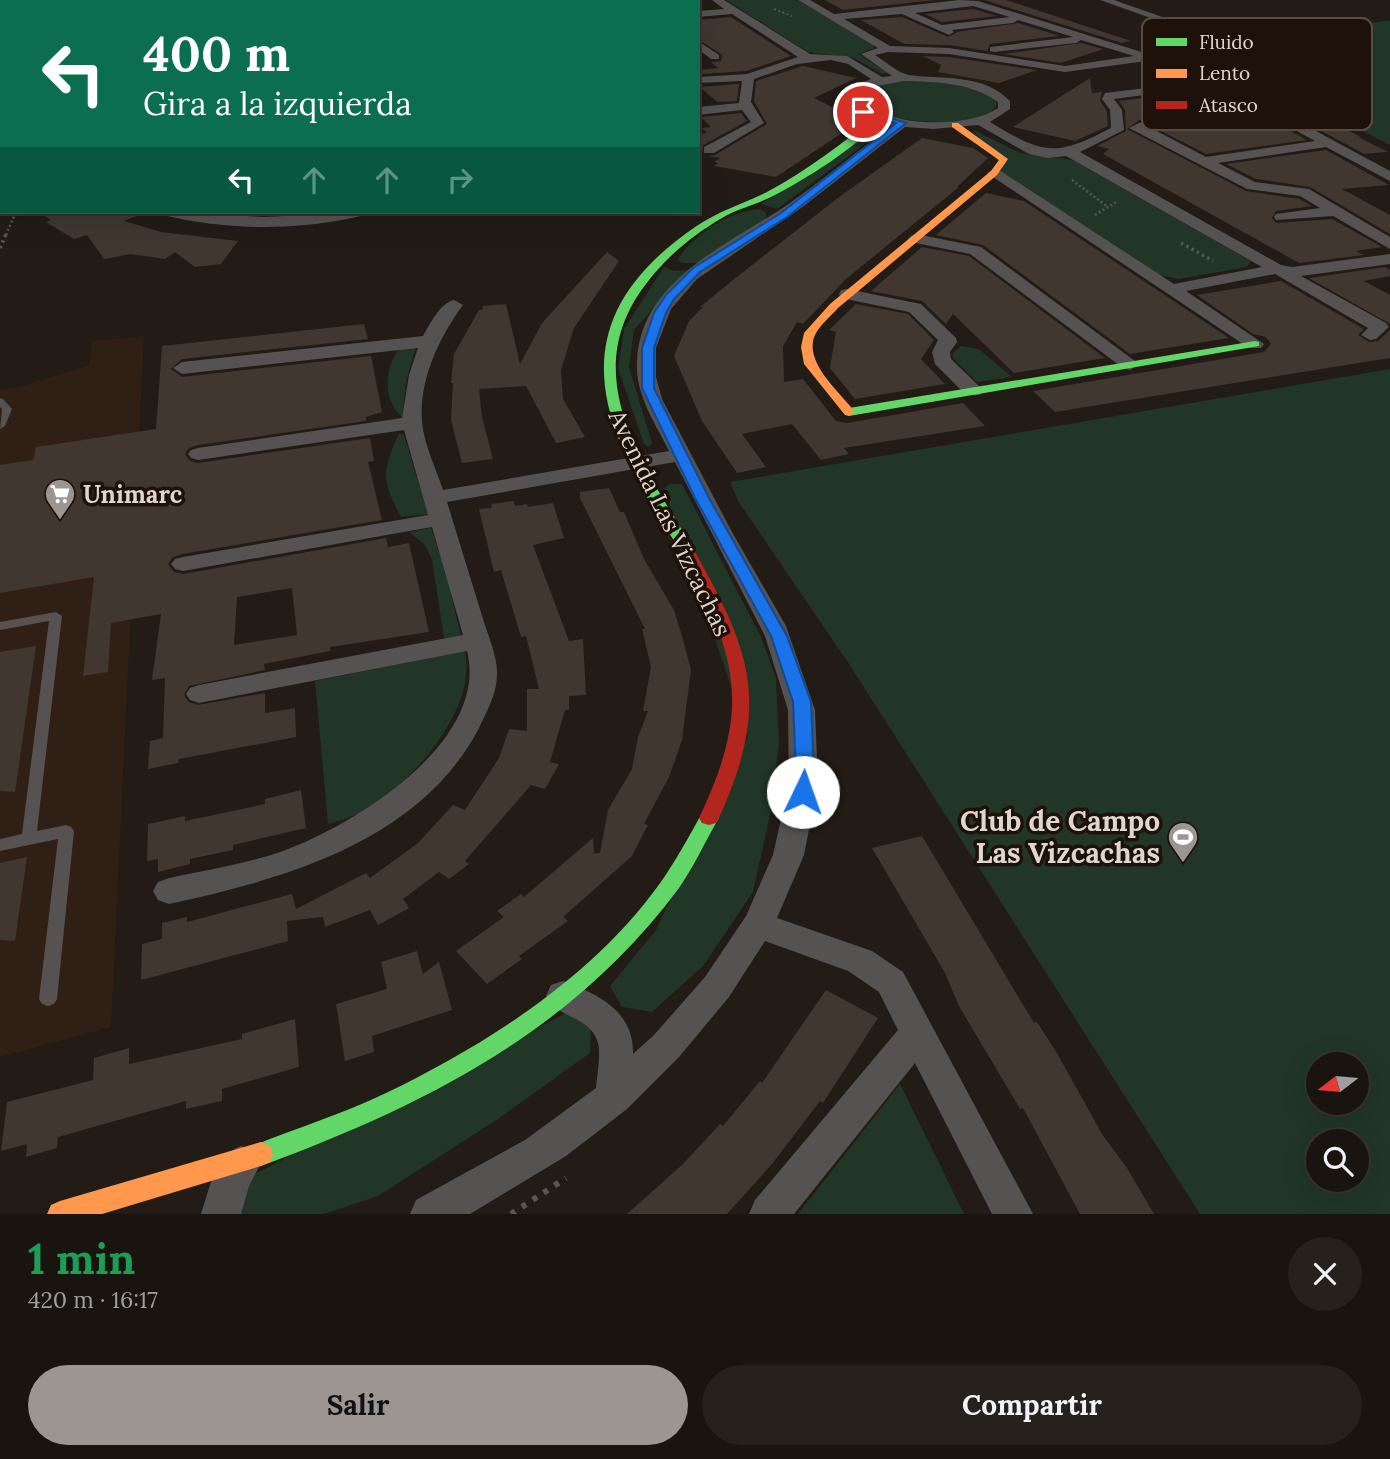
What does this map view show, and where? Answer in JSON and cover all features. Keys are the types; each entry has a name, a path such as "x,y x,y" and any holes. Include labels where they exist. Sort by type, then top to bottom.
{"street":[{"path":"717,0 808,58"},
{"path":"803,0 888,49"},
{"path":"1105,0 1158,18"},
{"path":"830,15 903,11 970,2 1142,57"},
{"path":"903,11 945,30 1024,19"},
{"path":"700,14 736,13"},
{"path":"962,52 1085,38"},
{"path":"904,78 866,54 888,49 962,52 1059,69 1142,59"},
{"path":"700,80 749,77 808,58 842,58 880,81"},
{"path":"709,149 758,122 744,106 743,90 749,77"},
{"path":"904,78 955,81 995,93 1004,101 1004,109 981,122 955,125 902,123 863,112 853,105 850,97 864,85 904,78"},
{"path":"1118,130 1116,110 1108,97 1142,91"},
{"path":"700,111 744,106"},
{"name":"Avenida Las Vizcachas","path":"60,1214 247,1156 358,1117 410,1093 465,1063 517,1030 563,996 615,948 674,880 717,804 731,767 743,699 727,633 702,576 617,420 610,398 607,357 611,338 626,303 643,281 696,229 766,196 822,162 880,118"},
{"path":"981,122 1030,152 1052,154 1084,148 1118,130 1142,127"},
{"name":"Avenida Las Vizcachas","path":"430,1214 487,1185 543,1150 614,1097 660,1055 699,1011 732,968 758,925 791,847 800,810 805,774 802,702 779,636 702,498 648,388 647,357 653,329 660,313 696,270 775,220 902,123"},
{"path":"955,125 1004,159 994,173 848,294 810,333 807,347 810,365 847,412 1255,344"},
{"path":"1145,130 1252,186 1304,192 1325,189"},
{"path":"1302,130 1390,177"},
{"path":"1203,161 1326,143"},
{"path":"1069,152 1278,269 1380,330"},
{"path":"994,173 1255,344"},
{"path":"1304,192 1390,244"},
{"path":"746,204 761,204 777,209 779,212 775,220"},
{"path":"1281,217 1334,211"},
{"path":"178,214 198,218 255,221 346,214"},
{"path":"916,239 975,250 1130,364"},
{"path":"1173,289 1278,269 1292,272 1390,258"},
{"path":"664,260 666,267 675,271 696,270"},
{"path":"848,294 915,309 947,338 948,342 941,352 942,360 973,391"},
{"path":"169,891 295,859 339,839 379,815 443,760 479,699 484,674 477,641 412,423 419,370 429,341 444,315 454,305"},
{"path":"182,368 429,341"},
{"path":"198,454 412,423"},
{"path":"183,564 438,509 638,461 681,454"},
{"path":"199,694 477,641"},
{"path":"758,925 860,961 891,982 1013,1214"},
{"path":"563,996 599,1013 616,1041 614,1097"},
{"path":"769,1214 917,1034"},
{"path":"221,1214 233,1176 247,1156"}],"lane":[{"path":"0,401 7,408 0,426"},
{"path":"0,626 56,616 29,839"},
{"path":"0,845 66,831 48,999"}],"path":[{"path":"736,13 830,15"},
{"path":"1065,175 1108,207"},
{"path":"1077,227 1136,190"},
{"path":"0,248 15,214"}],"shaded area":[{"path":"144,336 111,1027 0,1057 0,389 22,386 89,365 92,341"}],"green space":[{"path":"726,0 797,0 874,44 874,48 859,54 888,73 882,74 854,58 808,52"},
{"path":"1390,20 1390,145 1360,130 1372,130 1372,23"},
{"path":"920,80 966,85 994,98 997,104 989,113 976,118 939,122 884,115 870,110 859,101 858,96 870,86"},
{"path":"883,123 892,124 777,209 761,204"},
{"path":"972,129 1020,153 1073,160 1251,261 1247,267 1179,279 1158,275 1000,173 1002,167"},
{"path":"760,209 766,213 766,220 705,263 682,263 678,259 693,241 714,225 737,214"},
{"path":"664,267 675,271 688,270 634,330 629,367 652,443 649,447 644,444 618,368 624,329"},
{"path":"961,346 979,349 1012,377 977,382 953,358 953,353"},
{"path":"416,347 406,381 402,417 388,392 388,373 400,348"},
{"name":"Club de Campo Las Vizcachas","path":"1390,369 1390,1214 1200,1214 849,664 738,501 730,482"},
{"path":"399,433 404,435 428,514 401,517 390,493 387,467"},
{"path":"670,484 682,484 761,637 776,678 779,744 772,806 753,892 703,966 652,1012 622,1007 610,986 656,930 748,736 664,488"},
{"path":"431,528 446,573 461,636 444,638 432,560 425,545 409,532"},
{"path":"465,651 466,674 461,698 436,745 418,766 378,801 355,815 328,824 315,681"},
{"path":"572,1010 591,1023 590,1053 498,1119 378,1196 324,1214 224,1214 230,1187"},
{"path":"900,1084 964,1214 798,1214"}],"building":[{"path":"825,0 935,0 843,10"},
{"path":"984,0 1006,0 1131,41 1122,43"},
{"path":"973,9 997,16 942,22 925,14"},
{"path":"731,17 791,56 746,71 702,74 700,70 718,68 711,62 721,61 722,55 700,40 700,20"},
{"path":"902,17 948,37 957,32 1018,23 1060,36 990,44 987,51 949,45 904,44 861,20"},
{"path":"1081,43 1103,49 1061,63 1003,54"},
{"path":"923,56 949,57 1037,70 999,83 938,72 941,65"},
{"path":"803,66 856,78 814,98 860,121 776,177 714,166 718,163 714,162 720,158 708,156 715,155 767,124 754,101 756,81"},
{"path":"1090,78 1092,93 1102,92 1100,101 1107,111 1108,126 1075,141 1013,127"},
{"path":"739,84 737,101 718,102 700,87"},
{"path":"1142,98 1142,120 1127,129 1246,191 1299,199 1312,206 1276,211 1272,218 1276,223 1332,219 1382,247 1356,251 1364,255 1299,263 1103,154 1109,149 1097,146 1126,131 1125,110 1119,101"},
{"path":"741,113 747,121 703,145 700,154 700,134 707,133 702,128 711,127 701,117"},
{"path":"1289,130 1307,140 1206,154 1161,131"},
{"path":"1320,130 1347,130 1388,152 1364,154"},
{"path":"922,138 973,148 988,158 959,187 846,279 803,324 797,322 783,346 784,382 803,379 836,421 847,423 963,403 985,426 844,448 849,454 821,460 792,424 742,434 766,467 737,473 702,421 674,356 689,321 703,307 700,307 733,280 839,197"},
{"path":"1326,150 1389,185 1342,189 1390,215 1390,234 1310,187 1256,179 1226,164"},
{"path":"986,193 1024,201 1229,338 1130,354 983,245 936,235"},
{"path":"41,214 141,214 124,221 161,232 238,241 221,264 195,267 175,252 165,259 131,254 104,259 87,235 74,239 46,222 51,220"},
{"path":"922,247 969,256 1105,358 1014,373 953,314 946,324 922,301 871,291"},
{"path":"607,252 619,261 574,328 561,370 563,399 585,437 556,443 526,386 479,389 482,417 493,459 462,463 451,420 454,354 479,310 483,310 482,306 506,304 520,364 542,323"},
{"path":"1385,267 1390,270 1390,276 1364,281 1390,295 1390,324 1309,278"},
{"path":"1281,281 1364,329 1358,335 1369,342 1378,341 1390,330 1390,358 1055,412 1033,391 1264,352 1271,344 1266,337 1253,334 1197,295"},
{"path":"856,304 908,314 934,340 921,359 945,384 855,399 830,368 836,332 829,330"},
{"path":"364,324 368,339 182,359 171,369 182,377 371,356 382,412 366,417 366,421 198,445 189,448 185,454 190,461 198,463 370,438 374,461 368,462 382,520 182,554 173,557 168,564 174,572 183,574 386,538 388,547 409,543 429,632 330,647 330,651 264,664 265,670 189,686 184,695 189,702 198,705 265,693 265,713 295,708 296,737 179,759 178,763 148,769 150,741 163,738 165,678 152,680 161,614 111,623 108,672 83,676 94,577 0,593 0,465 33,460 36,447 156,429 162,346","holes":["292,588 297,635 234,645 237,597"]},
{"path":"609,488 620,512 624,512 644,559 674,610 682,636 691,670 682,740 669,777 644,824 648,825 632,856 563,917 568,921 519,956 522,959 487,984 456,951 504,917 497,911 521,894 524,897 593,838 594,853 600,853 608,810 632,769 638,737 648,711 643,711 651,667 642,629 645,629 580,498 580,492"},
{"path":"514,501 515,506 527,504 528,507 553,503 564,538 533,545 569,641 583,639 586,695 569,696 569,710 565,710 550,762 559,764 545,789 531,785 465,861 469,864 449,879 439,872 403,899 409,908 378,925 370,910 325,927 323,917 287,921 288,941 141,980 142,944 162,939 162,923 187,917 187,922 292,894 296,909 366,873 370,878 418,843 453,805 465,810 499,758 509,729 527,731 527,689 539,689 526,636 521,637 501,570 494,572 479,509 492,508 491,504"},
{"path":"36,646 15,792 0,791 0,652"},
{"path":"301,790 306,828 233,845 233,850 190,859 190,864 158,872 158,859 147,861 148,824 185,816 185,821 265,804 265,799"},
{"path":"922,836 1034,1023 1037,1022 1058,1055 1102,1134 1127,1168 1154,1214 1080,1214 1023,1108 1020,1109 959,1006 945,973 872,848"},
{"path":"27,857 15,941 0,940 0,863"},
{"path":"417,951 423,974 439,962 452,1010 372,1036 374,1052 345,1061 336,1004 387,989 381,962"},
{"path":"826,990 878,1018 823,1103 820,1101 772,1164 727,1214 627,1214 683,1164 720,1124 723,1126 760,1081 762,1083"},
{"path":"295,1019 299,1067 222,1089 222,1101 186,1109 186,1101 58,1137 57,1148 26,1157 27,1144 1,1151 7,1102 93,1080 94,1058 129,1048 129,1064 242,1039 242,1034"}],"traffic: fast":[{"path":"687,550 631,453 616,411 609,379 609,355 621,313 647,275 681,242 717,217 785,186 880,118"},
{"path":"849,412 1255,344"},
{"path":"261,1154 327,1130 393,1101 458,1068 520,1029 578,985 630,935 674,879 709,818"}],"traffic: slow":[{"path":"849,412 810,364 807,347 810,333 834,306 994,173 1004,159 955,125"},
{"path":"60,1214 261,1154"}],"traffic: jam":[{"path":"687,550 725,628 738,669 741,690 741,725 735,752 709,818"}],"place":[{"name":"Unimarc","path":"60,521"},
{"name":"Club de Campo Las Vizcachas","path":"1183,864"}],"route":[{"path":"803,792 805,774 802,702 779,636 702,498 648,388 646,367 653,329 660,313 682,283 696,270 784,215 902,123 863,112"}]}
